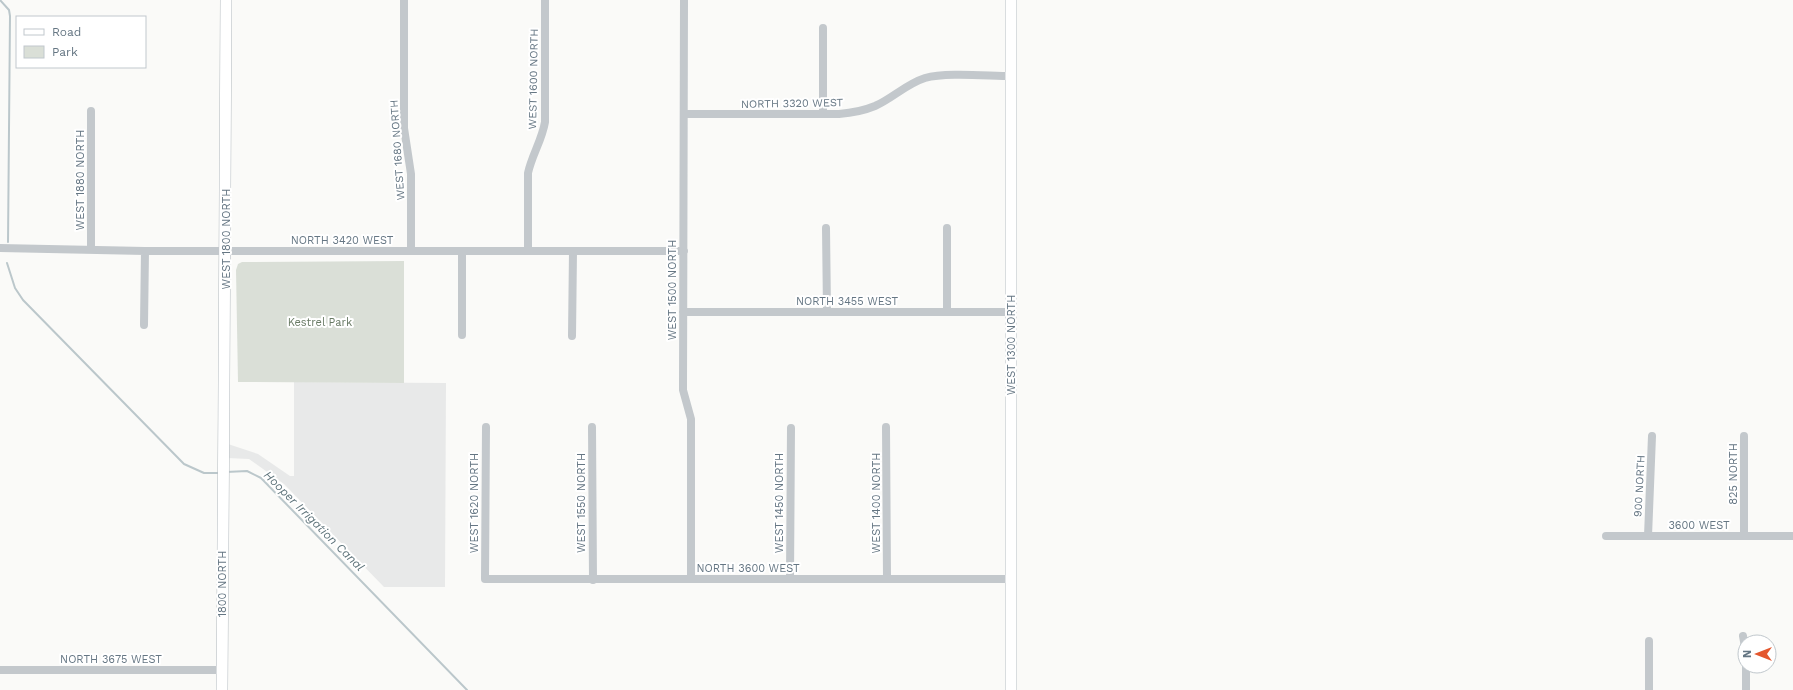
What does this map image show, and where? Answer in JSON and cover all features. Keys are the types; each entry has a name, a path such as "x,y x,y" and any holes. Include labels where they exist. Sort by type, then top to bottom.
{"street":[{"name":"WEST 1800 NORTH","path":"222,473 226,251 226,0"},
{"name":"WEST 1680 NORTH","path":"404,0 404,128 411,174 411,251"},
{"name":"WEST 1600 NORTH","path":"528,251 528,173 531,160 543,134 545,122 545,0"},
{"name":"WEST 1500 NORTH","path":"684,0 683,390 691,419 691,579"},
{"name":"WEST 1300 NORTH","path":"1011,0 1011,690"},
{"path":"823,28 823,114"},
{"name":"NORTH 3320 WEST","path":"684,114 823,114 855,112 874,106 911,83 927,78 944,76 1011,76"},
{"name":"WEST 1880 NORTH","path":"91,111 91,249"},
{"path":"826,228 827,312"},
{"path":"947,228 947,312"},
{"name":"NORTH 3420 WEST","path":"0,248 145,251 684,251"},
{"path":"144,325 145,251"},
{"path":"462,251 462,335"},
{"path":"572,251 572,336"},
{"name":"NORTH 3455 WEST","path":"683,312 1011,312"},
{"name":"WEST 1620 NORTH","path":"485,579 486,427"},
{"name":"WEST 1550 NORTH","path":"592,427 592,580"},
{"name":"WEST 1400 NORTH","path":"886,427 887,578"},
{"name":"WEST 1450 NORTH","path":"790,428 790,578"},
{"name":"900 NORTH","path":"1648,536 1648,501 1652,473 1652,436"},
{"name":"825 NORTH","path":"1744,436 1744,536"},
{"name":"1800 NORTH","path":"222,473 222,690"},
{"name":"3600 WEST","path":"1606,536 1793,536"},
{"name":"NORTH 3600 WEST","path":"485,579 592,580 887,578 1011,580"},
{"path":"1649,641 1649,690"},
{"name":"NORTH 3675 WEST","path":"0,670 222,670"},
{"path":"1746,674 1746,690"}],"shaded area":[{"path":"294,382 446,383 445,587 384,587 284,484 249,459 227,458 228,444 258,454 290,476 294,476"}],"green space":[{"name":"Kestrel Park","path":"404,261 404,383 238,382 236,270 238,264 242,262"}],"waterway":[{"name":"Hooper Irrigation Canal","path":"0,0 9,10 10,16 8,242"},
{"name":"Hooper Irrigation Canal","path":"7,263 15,288 23,300 184,464 204,473 220,473"},
{"name":"Hooper Irrigation Canal","path":"226,472 247,471 261,478 467,690"}]}
